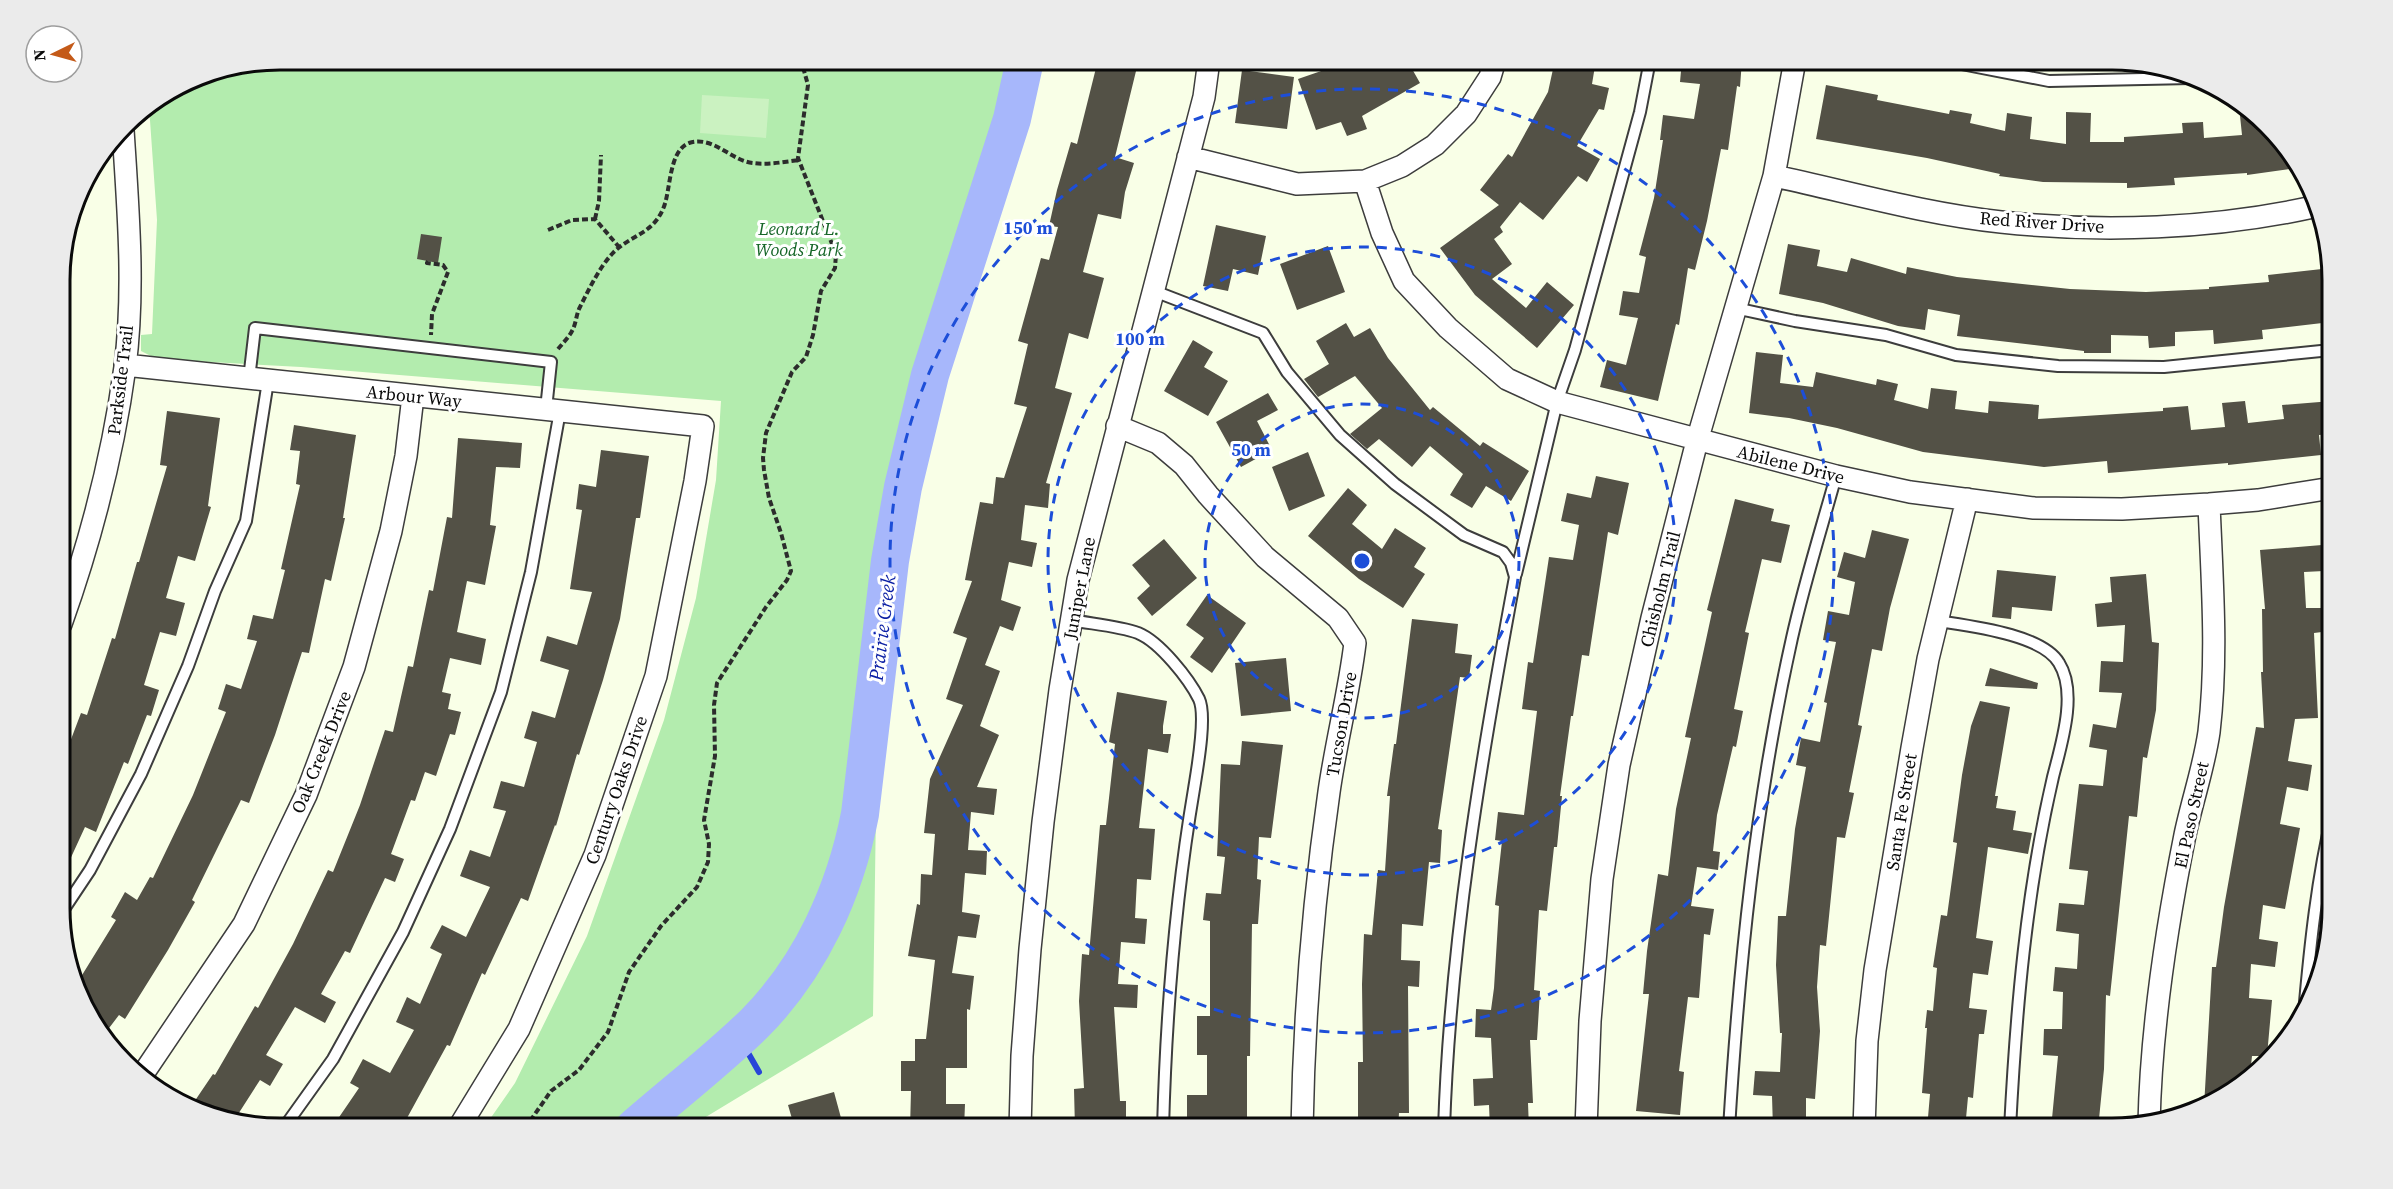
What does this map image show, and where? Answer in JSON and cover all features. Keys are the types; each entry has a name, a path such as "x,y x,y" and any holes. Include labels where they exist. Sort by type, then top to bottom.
{"street":[{"name":"Juniper Lane","path":"1020,1118 1022,1056 1030,949 1045,811 1078,580 1204,97 1208,70"},
{"path":"1188,158 1297,184 1365,181 1402,166 1435,145 1466,114 1492,70"},
{"name":"Chisholm Trail","path":"1586,1118 1590,1021 1602,879 1619,765 1652,618 1696,441 1774,176 1793,70"},
{"name":"Parkside Trail","path":"70,598 83,564 109,461 125,365 130,279 124,142"},
{"name":"Red River Drive","path":"1774,176 1920,208 1999,222 2073,227 2146,227 2309,208"},
{"name":"Abilene Drive","path":"1365,181 1382,233 1404,281 1448,328 1507,379 1557,402 1696,441 1836,476 1910,492 2034,508 2122,509 2209,504 2258,500 2322,490"},
{"name":"Arbour Way","path":"125,365 703,426"},
{"name":"Oak Creek Drive","path":"146,1069 244,924 306,795 354,667 391,531 406,456 413,396"},
{"name":"Century Oaks Drive","path":"465,1118 519,1029 595,855 656,676 695,481 703,426"},
{"name":"Tucson Drive","path":"1118,426 1158,443 1184,465 1265,558 1338,618 1355,643 1350,685 1329,791 1312,929 1302,1118"},
{"name":"Santa Fe Street","path":"1864,1118 1867,1041 1875,970 1912,748 1938,621 1967,499"},
{"name":"El Paso Street","path":"2150,1115 2158,1001 2169,923 2208,734 2215,654 2209,504"}],"lane":[{"path":"1445,1118 1447,1066 1469,857 1486,739 1515,578 1557,402 1575,350 1640,112 1648,70"},
{"path":"1992,70 2049,81 2169,78"},
{"path":"1154,291 1263,333 1287,372 1340,435 1395,484 1464,535 1503,552 1511,563 1515,578"},
{"path":"1735,308 1795,321 1886,335 1956,355 2058,366 2164,367 2322,351"},
{"path":"70,900 90,870 141,774 188,666 215,591 246,521 259,380 255,327 551,362 553,410 531,572 501,692 450,829 403,932 333,1059 291,1118"},
{"path":"1730,1118 1734,1041 1754,860 1773,732 1792,637 1836,476"},
{"path":"1071,620 1139,634 1164,652 1189,682 1201,702 1199,763 1188,822 1166,1026 1163,1118"},
{"path":"1938,621 1980,629 2045,648 2059,661 2068,681 2065,729 2048,799 2030,902 2015,1027 2011,1118"},
{"path":"2306,988 2322,866"}],"path":[{"path":"532,1118 551,1092 579,1070 608,1032 629,972 661,926 697,887 708,862 709,844 704,820 716,756 714,705 717,683 791,571 765,479 763,458 766,433 792,372 806,357 813,335 821,291 835,268 836,254 799,160 808,85 804,70"},
{"path":"549,361 572,332 579,310 610,255 619,247 639,237 662,212 668,196 669,178 680,150 689,143 712,143 732,156 751,163 799,160"},
{"path":"595,219 599,201 601,155"},
{"path":"595,219 619,247"},
{"path":"548,230 572,220 595,219"},
{"path":"428,261 427,263 443,265 448,272 432,314 431,348"}],"green space":[{"name":"Leonard L. Woods Park","path":"280,70 1036,70 982,256 942,374 900,575 876,808 873,1016 704,1118 491,1118 515,1083 587,936 664,720 696,598 716,480 721,401 301,367 157,359 141,351 141,335 152,334 157,220 150,117 175,99 200,86 253,72"},
{"path":"702,95 769,99 766,138 700,133"}],"building":[{"path":"1096,70 1136,70 1115,157 1134,163 1125,192 1121,219 1098,214 1083,272 1104,278 1088,339 1069,333 1055,388 1072,393 1046,483 1050,484 1048,508 1025,505 1021,540 1037,543 1032,567 1009,562 1001,600 1021,607 1013,631 1000,626 985,665 1000,671 980,726 999,735 977,787 997,789 994,815 971,812 968,850 987,851 986,875 965,873 962,912 980,915 976,938 958,936 952,973 974,976 970,1010 967,1009 967,1068 946,1068 946,1104 965,1104 964,1118 910,1118 911,1091 901,1091 901,1061 915,1061 915,1039 926,1039 935,960 908,956 917,904 920,905 921,874 932,875 935,834 924,833 930,779 963,705 946,699 967,638 953,633 972,581 965,580 980,502 993,504 996,477 1004,478 1027,407 1014,404 1028,344 1018,341 1041,258 1049,260 1058,227 1049,226 1057,190 1071,142 1077,144"},
{"path":"1242,70 1294,77 1287,129 1235,123"},
{"path":"1324,70 1413,70 1420,83 1362,116 1367,129 1347,136 1341,122 1316,130 1298,79"},
{"path":"1553,70 1594,70 1592,84 1609,88 1604,110 1599,109 1577,146 1600,159 1587,182 1578,176 1543,220 1520,202 1500,227 1503,232 1494,239 1512,264 1492,279 1526,308 1547,282 1574,305 1537,348 1475,295 1440,248 1499,205 1480,190 1508,154 1512,157 1548,92"},
{"path":"1681,70 1741,70 1728,150 1721,149 1695,270 1688,268 1679,325 1676,324 1658,401 1600,387 1607,360 1626,365 1638,318 1619,315 1623,291 1639,293 1646,257 1639,255 1654,198 1663,140 1660,140 1663,115 1694,119 1700,84 1680,82"},
{"path":"1826,85 1878,95 1877,100 1949,114 1950,110 1972,114 1970,123 2005,131 2007,113 2032,117 2030,139 2066,144 2066,112 2091,113 2090,142 2124,142 2124,137 2183,133 2182,123 2203,122 2204,138 2242,135 2240,114 2270,142 2290,169 2247,175 2247,173 2174,178 2175,185 2127,188 2127,183 2043,182 1999,176 2000,174 1927,158 1816,139"},
{"path":"1216,225 1266,236 1258,275 1233,269 1228,291 1203,286"},
{"path":"421,234 442,237 438,263 417,259"},
{"path":"1788,244 1820,250 1817,266 1847,272 1851,258 1906,274 1907,267 1957,277 2070,289 2146,292 2209,289 2209,287 2269,282 2268,275 2322,269 2322,323 2262,330 2263,339 2214,344 2213,330 2175,332 2175,346 2149,348 2148,336 2111,335 2111,353 2084,353 2084,351 1957,336 1960,315 1928,309 1925,330 1898,326 1823,303 1779,294"},
{"path":"1328,246 1345,292 1297,310 1280,264"},
{"path":"1346,323 1354,337 1370,328 1388,358 1430,410 1433,407 1480,446 1483,442 1529,471 1511,501 1486,486 1472,508 1450,495 1463,474 1430,446 1412,467 1379,439 1367,449 1350,434 1382,408 1355,376 1318,397 1304,379 1329,364 1316,341"},
{"path":"1193,340 1213,352 1204,367 1228,381 1208,416 1164,391"},
{"path":"1756,352 1783,355 1780,383 1813,387 1816,372 1876,385 1877,379 1898,384 1894,400 1928,409 1931,388 1957,391 1955,409 1988,413 1989,401 2039,405 2038,419 2163,411 2163,408 2188,406 2191,430 2225,427 2222,403 2245,401 2248,423 2284,419 2282,405 2322,402 2322,435 2319,435 2321,455 2228,465 2228,463 2108,473 2107,461 2044,467 1923,452 1837,428 1749,413"},
{"path":"1268,393 1278,410 1257,421 1272,450 1241,467 1216,422"},
{"path":"167,411 220,418 208,506 211,507 195,561 178,556 166,598 185,603 176,636 160,632 144,685 159,690 151,716 147,715 128,764 124,762 96,832 85,827 70,859 70,741 81,713 87,715 112,638 115,639 167,466 160,465"},
{"path":"294,425 356,435 343,518 345,518 331,581 325,579 309,653 302,652 275,735 249,803 241,800 192,900 195,902 168,950 125,1019 119,1015 109,1029 92,1002 82,975 116,920 111,917 125,892 137,900 150,877 153,878 193,795 226,712 218,709 226,684 241,689 257,641 247,639 253,615 273,619 285,570 281,569 300,485 296,484 300,451 290,450"},
{"path":"458,438 522,443 520,468 496,467 490,525 496,526 485,585 467,581 457,632 486,639 481,665 450,658 442,692 451,694 448,709 461,712 455,735 450,734 436,776 425,772 415,801 411,800 391,854 404,859 395,882 385,878 350,953 345,951 321,994 336,1002 325,1023 295,1007 266,1055 283,1064 270,1086 260,1080 238,1114 195,1100 213,1074 215,1075 255,1006 258,1008 293,944 328,870 333,872 360,805 385,730 393,732 408,666 413,667 429,590 433,591 447,517 452,518"},
{"path":"601,450 649,456 640,518 636,518 620,619 556,826 528,901 521,898 485,975 482,973 450,1046 447,1045 407,1118 339,1118 359,1088 350,1083 363,1059 390,1073 414,1030 396,1022 407,997 420,1004 442,954 430,948 442,925 466,937 490,887 460,876 470,850 490,857 506,811 493,808 501,781 524,787 537,742 524,738 532,711 555,718 569,670 540,661 547,636 577,645 592,592 570,589 582,510 576,509 579,484 596,487"},
{"path":"1308,452 1325,496 1289,511 1272,467"},
{"path":"1596,476 1629,483 1618,535 1608,532 1589,656 1582,655 1560,796 1562,796 1557,847 1554,847 1547,911 1539,910 1534,990 1540,991 1537,1040 1530,1040 1533,1103 1528,1103 1529,1118 1490,1118 1489,1105 1474,1106 1473,1079 1493,1078 1491,1038 1475,1037 1476,1009 1491,1010 1494,988 1499,906 1495,905 1502,841 1495,840 1498,812 1524,815 1537,711 1522,709 1528,662 1533,663 1549,557 1573,560 1579,525 1561,521 1567,493 1591,498"},
{"path":"1348,488 1367,505 1352,524 1382,549 1395,528 1426,548 1414,567 1425,574 1403,608 1359,579 1308,536"},
{"path":"1735,499 1774,509 1771,521 1790,525 1781,563 1762,559 1745,632 1749,633 1734,709 1743,711 1736,747 1733,746 1717,815 1713,851 1720,852 1718,870 1697,867 1691,906 1714,909 1710,935 1704,934 1699,998 1688,997 1679,1071 1684,1072 1680,1115 1636,1111 1649,994 1643,994 1658,874 1668,876 1676,809 1691,738 1685,737 1712,612 1707,610"},
{"path":"1872,530 1909,539 1890,608 1882,651 1872,649 1858,725 1862,726 1849,792 1854,793 1845,838 1837,837 1826,946 1820,945 1817,987 1820,1031 1815,1099 1806,1098 1806,1118 1773,1118 1772,1096 1753,1095 1755,1071 1780,1072 1782,1033 1780,1033 1776,965 1778,916 1786,916 1795,829 1806,767 1796,765 1801,738 1820,742 1827,703 1824,702 1836,642 1823,640 1828,611 1849,615 1855,582 1837,577 1844,552 1865,558"},
{"path":"1164,539 1197,578 1152,616 1137,598 1150,586 1132,565"},
{"path":"2322,545 2322,571 2304,572 2306,608 2322,608 2322,632 2314,633 2318,718 2295,719 2288,761 2312,765 2308,791 2287,787 2280,824 2300,828 2285,909 2263,905 2259,939 2278,942 2275,967 2251,964 2249,998 2272,1000 2268,1049 2261,1056 2252,1056 2251,1066 2205,1098 2212,967 2216,967 2224,907 2256,727 2264,728 2261,672 2263,672 2262,609 2265,609 2260,550"},
{"path":"1997,570 2056,576 2052,611 2012,607 2011,619 1992,617"},
{"path":"2146,574 2152,642 2159,643 2156,710 2147,758 2143,757 2137,817 2129,816 2110,996 2106,995 2104,1069 2099,1118 2052,1118 2058,1056 2043,1055 2044,1029 2062,1029 2063,992 2053,991 2055,967 2077,969 2079,934 2056,931 2059,903 2084,905 2088,871 2069,869 2079,784 2103,786 2107,750 2089,747 2093,724 2116,728 2122,693 2099,692 2101,661 2123,662 2125,625 2097,627 2095,604 2112,602 2110,577"},
{"path":"1207,595 1246,623 1212,673 1190,657 1204,638 1186,625"},
{"path":"1412,619 1458,624 1455,653 1472,655 1469,678 1460,677 1438,829 1442,830 1440,863 1429,862 1423,926 1402,924 1401,960 1420,961 1419,987 1408,986 1409,1113 1399,1113 1399,1118 1358,1118 1358,1062 1363,1062 1364,934 1372,935 1378,870 1385,871 1390,796 1387,796 1394,744 1396,744"},
{"path":"1286,658 1291,711 1241,716 1235,663"},
{"path":"1990,668 2038,683 2037,689 1985,686"},
{"path":"1117,692 1167,701 1163,734 1171,734 1168,753 1148,749 1139,828 1155,829 1151,880 1137,879 1135,918 1147,919 1145,944 1121,942 1118,984 1138,985 1137,1008 1114,1007 1120,1101 1126,1101 1126,1118 1075,1118 1074,1089 1084,1088 1079,1001 1082,954 1089,955 1100,825 1106,825 1115,744 1109,742"},
{"path":"1980,701 2010,707 1995,796 1998,796 1996,808 2016,811 2013,830 2032,833 2028,854 1988,847 1976,938 1993,941 1988,975 1973,973 1969,1008 1987,1010 1984,1034 1979,1034 1973,1098 1968,1097 1966,1118 1928,1118 1930,1094 1922,1093 1927,1028 1925,1028 1927,1010 1933,1011 1937,968 1933,967 1941,915 1947,916 1957,843 1953,842 1971,726"},
{"path":"1242,741 1283,745 1271,838 1259,837 1257,879 1261,880 1258,924 1252,924 1247,1118 1187,1118 1187,1095 1207,1095 1207,1055 1197,1055 1197,1016 1210,1016 1210,921 1203,920 1206,893 1221,894 1225,857 1217,856 1221,764 1240,765"},
{"path":"834,1092 841,1118 792,1118 788,1105"}],"waterway":[{"name":"Prairie Creek","path":"646,1118 725,1051 774,1002 809,953 835,899 860,814 890,561 903,487 930,375 1012,119 1023,70"},
{"path":"739,1037 759,1072"}]}
